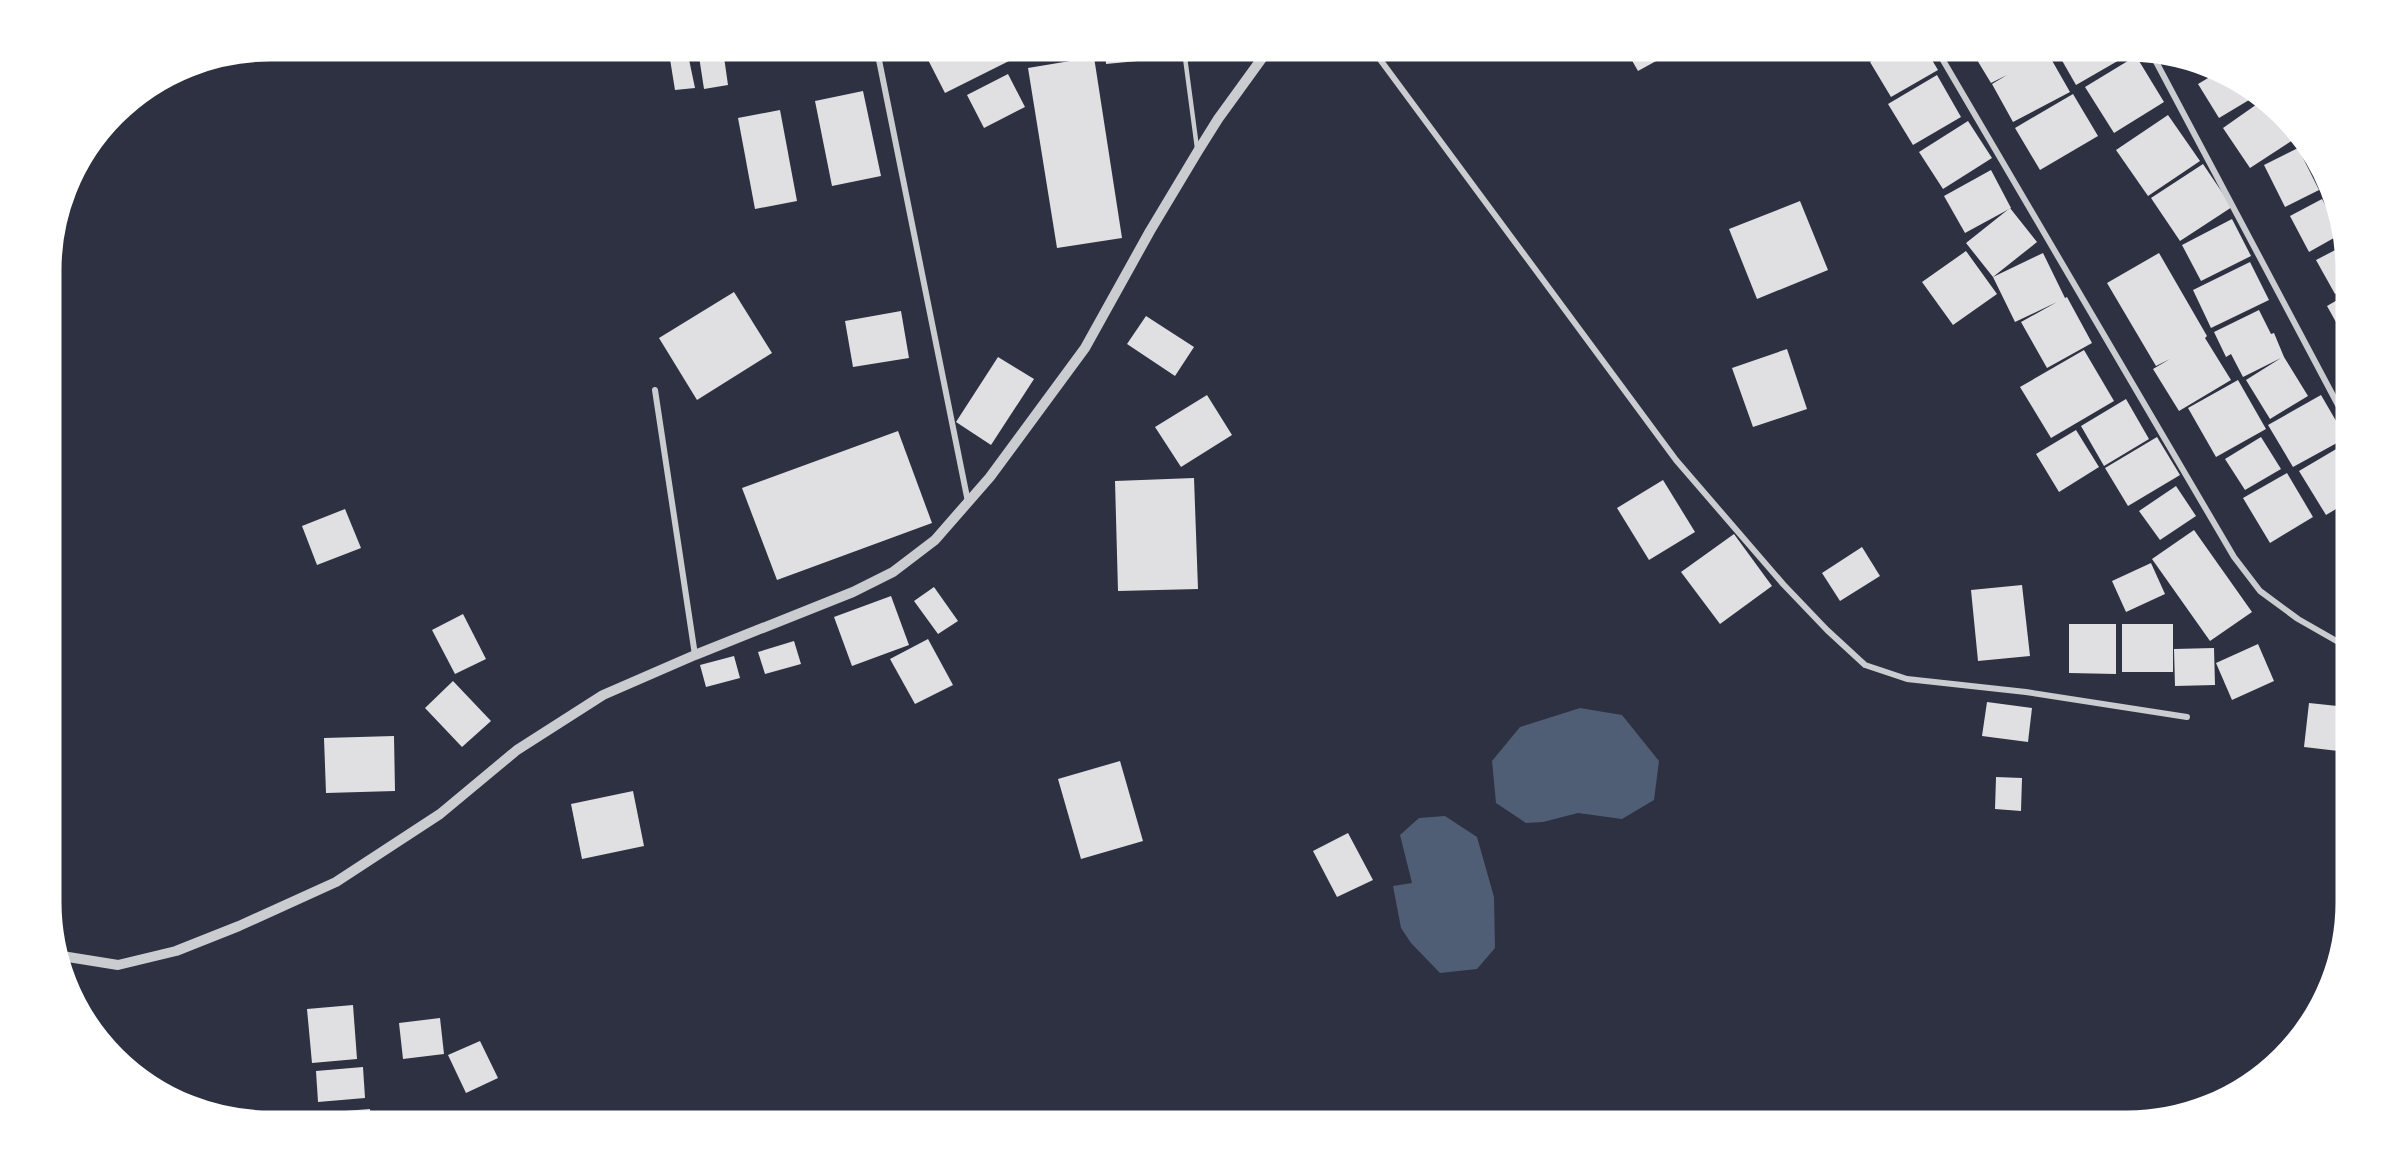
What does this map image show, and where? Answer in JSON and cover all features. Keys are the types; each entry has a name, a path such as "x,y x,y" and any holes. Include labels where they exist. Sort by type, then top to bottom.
{"street":[{"path":"879,60 968,502"},
{"path":"67,957 118,965 176,951 239,926 336,882 440,814 517,750 603,695 695,655 853,592 893,572 935,540 990,477 1085,348 1150,231 1198,151 1261,60"},
{"path":"1380,60 1676,460 1783,584 1827,630 1865,665 1907,679 2026,692 2187,717"},
{"path":"1943,60 2234,557 2260,591 2298,619 2337,641"},
{"path":"2156,62 2337,403"},
{"path":"655,390 695,655"}],"lane":[{"path":"1185,60 1198,151"}],"water":[{"path":"1580,708 1622,715 1659,761 1654,800 1622,819 1578,813 1543,822 1526,823 1496,803 1492,761 1520,727"},
{"path":"1445,816 1477,837 1494,897 1495,948 1477,969 1440,973 1411,943 1401,928 1393,886 1412,883 1400,835 1419,818"}],"building":[{"path":"670,60 689,60 695,88 675,90"},
{"path":"700,60 724,60 728,85 704,89"},
{"path":"928,60 1011,60 945,93"},
{"path":"1076,60 1094,60 1122,238 1057,248 1028,68"},
{"path":"1106,60 1148,60 1106,64"},
{"path":"1632,60 1658,60 1638,71"},
{"path":"1874,60 1932,60 1938,70 1891,97 1870,62"},
{"path":"1977,60 2052,60 2070,92 2013,122 1992,84 2007,75 1991,83"},
{"path":"2062,60 2119,60 2076,85"},
{"path":"2129,60 2138,60 2164,102 2114,133 2085,87"},
{"path":"1008,74 1025,107 984,128 967,95"},
{"path":"1937,75 1961,117 1913,145 1888,104"},
{"path":"2210,77 2250,100 2219,118 2198,84"},
{"path":"863,91 881,176 832,186 815,101"},
{"path":"2073,94 2098,136 2040,170 2015,128"},
{"path":"2257,104 2292,140 2250,168 2223,128"},
{"path":"780,110 797,201 755,209 738,118"},
{"path":"2168,115 2200,161 2148,196 2116,150"},
{"path":"1968,121 1992,158 1943,189 1919,152"},
{"path":"2298,148 2319,190 2285,207 2264,165"},
{"path":"2203,164 2232,207 2180,241 2151,198"},
{"path":"1991,170 2011,208 1965,233 1944,196"},
{"path":"2322,199 2328,211 2334,238 2309,252 2290,216"},
{"path":"1800,201 1828,270 1757,299 1729,229"},
{"path":"2010,208 2037,242 1993,277 1966,243"},
{"path":"2232,219 2251,256 2201,281 2182,245"},
{"path":"2336,250 2337,293 2335,294 2316,260"},
{"path":"1966,251 1997,294 1953,325 1922,282"},
{"path":"2043,253 2065,298 2067,297 2092,343 2047,368 2021,322 2057,302 2015,322 1993,277"},
{"path":"2159,253 2207,336 2205,338 2231,380 2179,411 2153,369 2170,359 2156,366 2107,283"},
{"path":"2250,262 2269,300 2211,328 2193,290"},
{"path":"734,292 772,353 697,400 659,338"},
{"path":"2337,300 2337,324 2327,306"},
{"path":"2259,310 2308,396 2270,419 2246,380 2281,358 2243,377 2231,354 2226,357 2214,332"},
{"path":"901,311 909,358 853,367 845,321"},
{"path":"1146,316 1194,347 1175,376 1127,344"},
{"path":"1787,349 1807,409 1753,427 1732,368"},
{"path":"2084,350 2114,401 2051,438 2020,387"},
{"path":"998,357 1034,379 991,445 956,422"},
{"path":"2238,380 2266,429 2216,457 2188,408"},
{"path":"1207,395 1232,435 1181,467 1155,427"},
{"path":"2321,395 2337,423 2337,443 2293,467 2268,425"},
{"path":"2126,399 2149,439 2104,466 2081,426"},
{"path":"2076,430 2099,467 2059,492 2036,454"},
{"path":"898,431 932,523 777,580 742,488"},
{"path":"2157,437 2180,475 2128,506 2105,468"},
{"path":"2261,437 2281,469 2245,490 2225,459"},
{"path":"2337,449 2337,508 2326,515 2299,471"},
{"path":"2287,473 2313,517 2270,543 2243,498"},
{"path":"1194,478 1198,589 1118,591 1115,481"},
{"path":"1663,480 1695,532 1649,560 1617,508"},
{"path":"2176,486 2196,516 2160,540 2139,511"},
{"path":"345,509 361,548 317,565 302,526"},
{"path":"2194,530 2252,612 2210,641 2152,559"},
{"path":"1734,534 1772,586 1720,624 1681,572"},
{"path":"1862,547 1880,576 1840,601 1822,573"},
{"path":"2151,563 2165,594 2126,612 2112,581"},
{"path":"2022,585 2030,656 1978,661 1971,590"},
{"path":"934,587 958,621 938,634 914,601"},
{"path":"891,596 909,645 852,666 834,617"},
{"path":"463,614 486,659 455,674 432,630"},
{"path":"2069,624 2116,624 2116,674 2069,673"},
{"path":"2122,624 2173,624 2173,672 2122,672"},
{"path":"928,639 953,685 915,704 890,659"},
{"path":"794,641 801,664 765,674 758,652"},
{"path":"2258,644 2274,681 2232,700 2216,663"},
{"path":"2214,648 2215,685 2175,686 2174,649"},
{"path":"734,656 740,678 706,687 700,665"},
{"path":"453,681 491,721 462,747 425,708"},
{"path":"1987,702 2032,708 2028,742 1982,736"},
{"path":"2309,703 2337,706 2337,751 2304,747"},
{"path":"394,736 395,791 326,793 324,738"},
{"path":"1120,761 1143,841 1081,859 1058,779"},
{"path":"1996,777 2022,778 2021,811 1995,809"},
{"path":"633,791 644,846 582,859 571,804"},
{"path":"1348,833 1373,880 1337,897 1313,851"},
{"path":"353,1005 357,1059 312,1063 307,1009"},
{"path":"440,1018 444,1054 403,1059 399,1023"},
{"path":"480,1041 498,1078 466,1093 448,1055"},
{"path":"363,1067 365,1098 318,1102 316,1071"},
{"path":"370,1109 370,1112 332,1112"}]}
